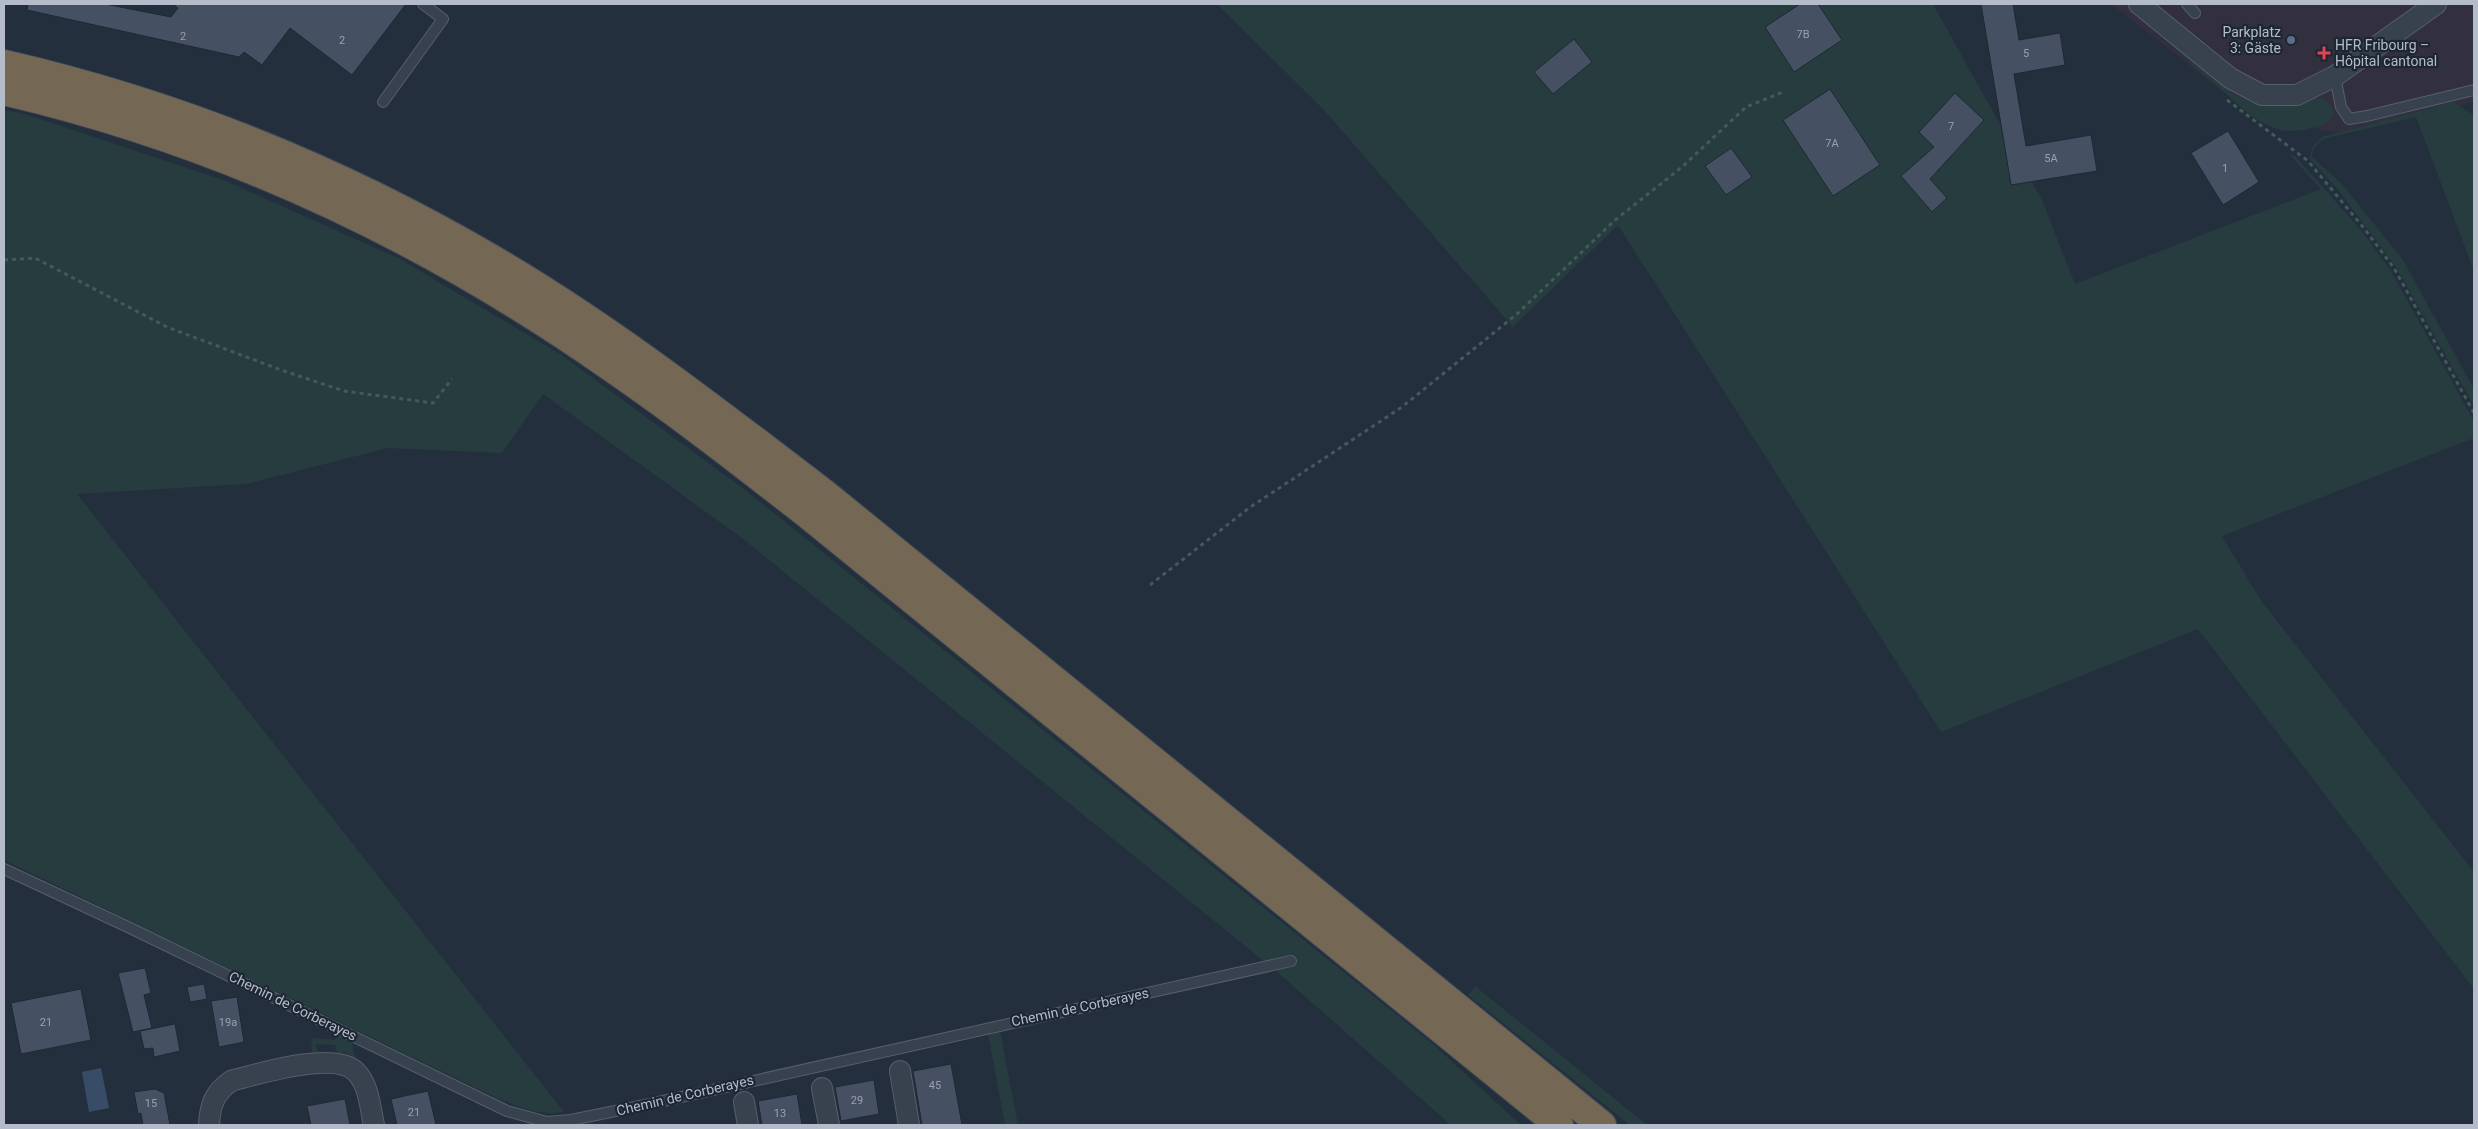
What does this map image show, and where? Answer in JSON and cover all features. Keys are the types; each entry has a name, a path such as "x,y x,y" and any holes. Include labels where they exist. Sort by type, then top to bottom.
{"highway":[{"path":"4,64 84,84 180,114 321,170 456,239 586,319 706,403 832,500 1602,1125"},
{"path":"4,91 77,110 171,139 218,156 310,195 444,262 571,340 690,424 807,514 1559,1125"}],"street":[{"path":"2140,4 2230,78 2262,95 2297,94 2335,76 2436,4"},
{"path":"210,1125 210,1108 219,1090 231,1081 321,1062 341,1062 356,1071 367,1089 374,1125"},
{"path":"900,1071 909,1125"},
{"path":"822,1088 829,1125"},
{"path":"744,1102 748,1125"}],"lane":[{"path":"383,102 443,19 423,4"},
{"path":"2186,4 2195,13"},
{"path":"2335,76 2341,108 2349,118 2367,116 2474,90"},
{"name":"Chemin de Corberayes","path":"4,869 507,1111 547,1122 571,1120 650,1104 1290,962"}],"path":[{"path":"177,4 185,15"},
{"path":"1150,584 1249,508 1402,407 1517,314 1614,221 1682,167 1746,107 1783,92"},
{"path":"2291,148 2308,161 2363,227 2394,268 2474,413"},
{"path":"4,260 35,258 167,327 344,391 433,403 452,379"}],"shaded area":[{"name":"HFR Fribourg – Hôpital cantonal","path":"2111,4 2474,4 2474,102 2340,134 2251,113"}],"green space":[{"path":"1217,4 1933,4 2042,200 2075,284 2321,189 2289,154 2296,157 2361,230 2391,271 2474,421 2474,438 2222,536 2262,602 2474,872 2474,989 2198,629 1941,732 1618,225 1513,327 1324,110"},
{"path":"2124,4 2129,4 2234,95 2253,103 2275,106 2322,98 2331,106 2334,113 2330,120 2312,128 2301,130 2281,130 2265,124 2250,115"},
{"path":"2453,102 2474,115 2474,271 2416,117 2323,139 2314,148 2312,157 2341,183 2403,260 2474,389 2474,406 2396,267 2336,187 2310,159 2312,147 2322,137"},
{"path":"4,110 25,114 226,181 398,258 560,354 748,492 1434,1045 1521,1125 1451,1125 1276,971 742,538 543,394 502,453 388,448 246,484 77,494 564,1112 539,1112 499,1099 4,860"},
{"path":"1475,986 1647,1125 1630,1125 1468,995"},
{"path":"1000,1031 1018,1125 1005,1125 988,1034"},
{"path":"337,1035 352,1042 356,1061 351,1061 351,1055 343,1052 339,1057 335,1045 316,1044 318,1055 313,1056 311,1044 313,1038 335,1040"}],"water":[{"path":"101,1068 109,1108 89,1112 82,1072"}],"building":[{"path":"28,4 105,4 171,17 181,4 406,4 352,75 290,28 262,65 244,52 239,57 27,10"},
{"path":"1800,4 1818,4 1842,40 1794,72 1765,27"},
{"path":"1981,4 2013,4 2019,40 2060,33 2065,65 2014,74 2026,146 2091,135 2097,171 2011,185"},
{"path":"1574,39 1592,62 1553,94 1534,72"},
{"path":"1830,89 1880,165 1833,196 1783,120"},
{"path":"1955,93 1984,120 1930,179 1947,198 1932,212 1901,176 1934,147 1919,132"},
{"path":"2228,131 2259,182 2223,205 2191,153"},
{"path":"1731,148 1752,177 1726,195 1705,166"},
{"path":"145,968 151,993 144,995 152,1028 133,1032 118,973"},
{"path":"204,984 207,999 190,1002 187,987"},
{"path":"81,989 91,1040 21,1054 11,1003"},
{"path":"237,997 244,1042 219,1047 211,1001"},
{"path":"175,1024 180,1051 154,1057 153,1048 144,1049 140,1031"},
{"path":"951,1064 962,1125 922,1125 913,1071"},
{"path":"874,1080 879,1114 841,1121 835,1087"},
{"path":"155,1089 164,1093 170,1125 143,1125 141,1113 138,1114 134,1092"},
{"path":"428,1091 436,1125 397,1125 391,1099"},
{"path":"797,1094 802,1125 762,1125 758,1101"},
{"path":"345,1099 350,1125 311,1125 307,1106"}],"place":[{"name":"Parkplatz 3: Gäste","path":"2291,40"},
{"name":"HFR Fribourg – Hôpital cantonal","path":"2324,53"}]}
